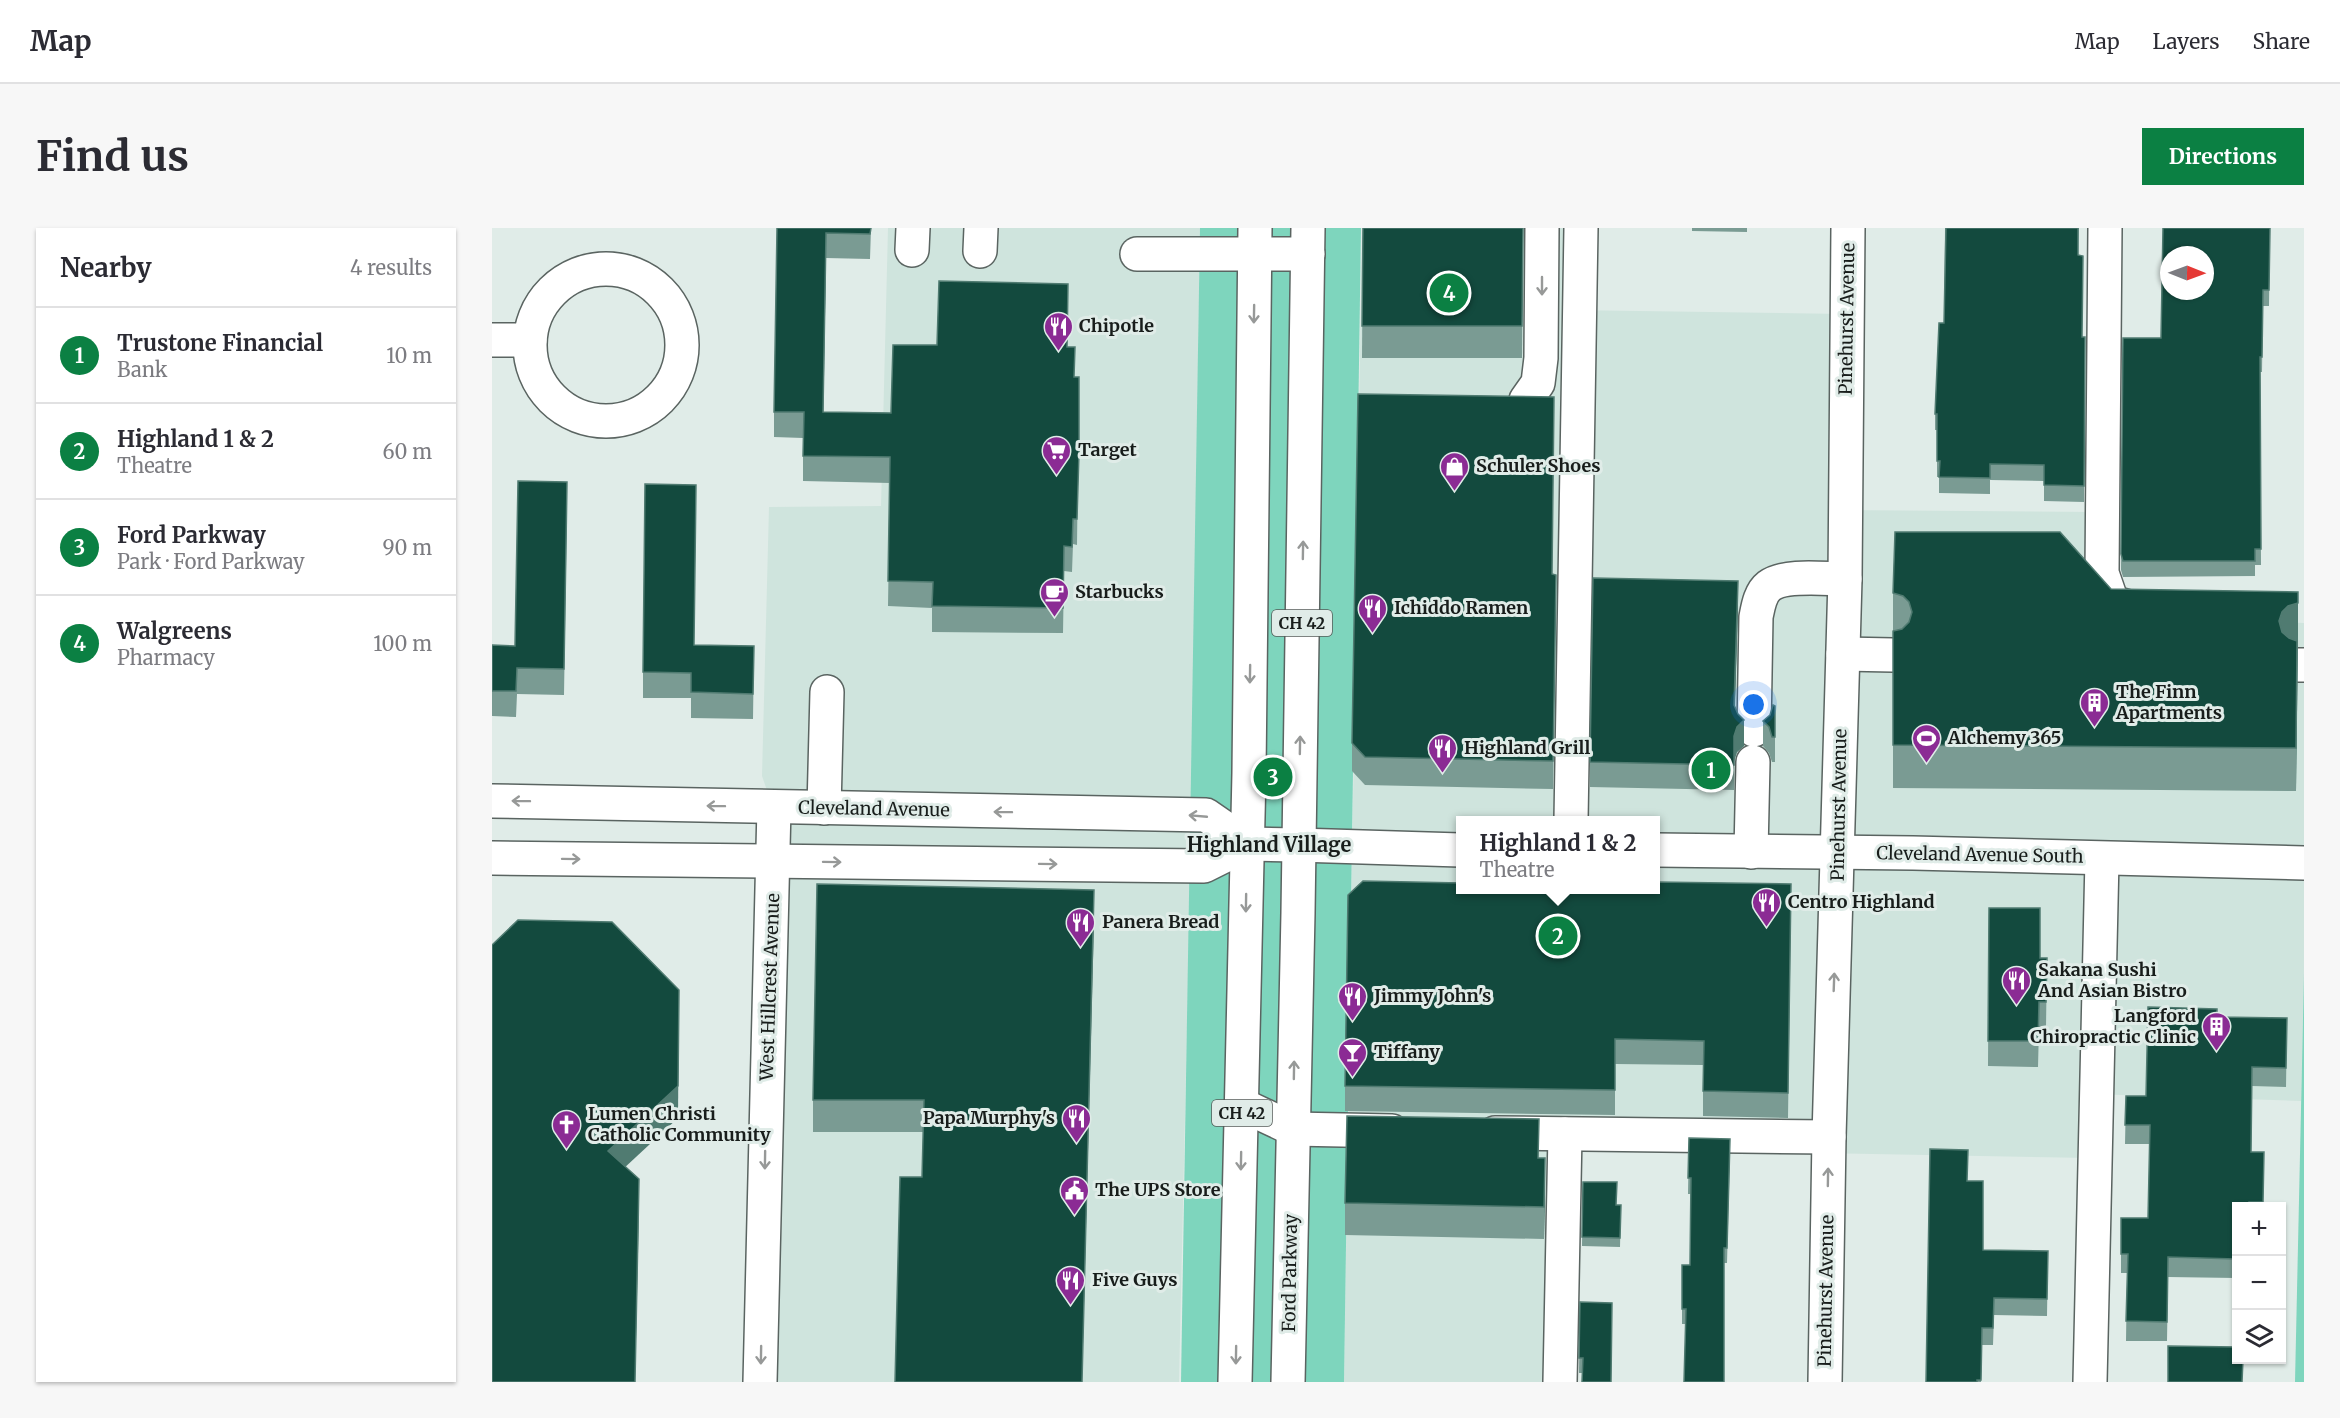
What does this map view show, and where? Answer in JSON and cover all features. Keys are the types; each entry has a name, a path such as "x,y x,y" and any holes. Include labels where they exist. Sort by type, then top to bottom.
{"main road":[{"path":"1526,400 1538,383 1541,358 1542,228"},
{"path":"1571,816 1581,228"},
{"name":"Pinehurst Avenue","path":"1825,1382 1829,1137 1845,579 1848,228"},
{"path":"2105,228 2102,573 2112,602 2144,612 2156,612"},
{"path":"1137,254 1255,242 1308,241"},
{"name":"Ford Parkway","path":"1287,1382 1308,241"},
{"name":"CH 42","path":"1235,1382 1248,844 1255,242"},
{"path":"595,269 622,269 639,275 661,290 674,307 683,346 678,372 667,392 647,410 632,417 606,422 578,416 555,402 542,386 531,361 530,340 536,314 550,293 572,276 595,269"},
{"path":"492,340 530,340"},
{"path":"1751,852 1756,617 1760,599 1767,587 1784,579 1845,579"},
{"path":"1843,654 1893,655"},
{"path":"824,808 827,692"},
{"name":"Cleveland Avenue","path":"492,801 1206,815 1248,844"},
{"name":"West Hillcrest Avenue","path":"760,1382 774,807"},
{"path":"492,858 1204,866 1248,844 1456,850"},
{"name":"Cleveland Avenue South","path":"1660,850 2304,863"},
{"path":"2090,1382 2102,859"},
{"path":"1242,1105 1293,1129 1426,1131"},
{"path":"1460,1132 1829,1137"},
{"path":"1560,1382 1565,1134"}],"shaded area":[{"path":"888,228 1200,228 1191,848 1179,1382 774,1382 786,845 762,776 769,507 881,506"},
{"path":"1362,228 1570,228 1569,310 1844,314 1838,510 2096,512 2096,615 2304,623 2304,973 2301,1101 2091,1094 2090,1158 1556,1148 1550,1382 1344,1382"}],"green space":[{"path":"1200,228 1361,228 1344,1382 1181,1382"},
{"path":"2304,973 2304,1382 2295,1382"}],"building":[{"path":"777,228 871,228 870,234 826,233 823,412 891,413 893,345 937,345 939,281 1068,284 1067,347 1075,347 1074,377 1079,377 1079,452 1077,519 1073,519 1072,547 1064,546 1063,608 932,606 933,582 888,581 890,457 803,456 804,412 774,412"},
{"path":"1363,228 1523,228 1522,326 1362,326"},
{"path":"1946,228 2078,228 2078,255 2083,256 2082,337 2085,337 2084,486 2044,485 2044,465 1990,464 1990,478 1939,477 1940,461 1937,461 1937,414 1935,414 1939,323 1944,323"},
{"path":"2163,228 2270,228 2269,290 2263,290 2262,357 2260,357 2261,549 2255,549 2255,561 2123,561 2121,554 2123,338 2161,338 2162,300 2214,300 2214,246 2163,246"},
{"path":"1358,394 1554,397 1552,574 1556,575 1553,761 1365,757 1352,743"},
{"path":"518,481 567,482 564,669 517,668 516,691 492,691 492,645 515,646"},
{"path":"645,484 696,485 694,645 754,646 753,694 691,692 691,673 643,672"},
{"name":"The Finn Apartments","path":"1895,532 2060,532 2111,589 2298,592 2298,603 2288,606 2282,612 2279,621 2282,632 2297,641 2296,748 1893,745 1893,631 1902,629 1909,622 1912,612 1909,602 1903,596 1893,593"},
{"path":"1593,578 1738,581 1734,705 1744,720 1737,727 1734,736 1734,765 1590,762"},
{"path":"1773,705 1775,706 1775,737 1772,737 1769,727 1763,721 1770,715"},
{"path":"1363,881 1456,883 1456,894 1660,894 1660,882 1791,884 1788,1093 1703,1091 1704,1041 1615,1039 1615,1090 1345,1086 1348,895"},
{"path":"817,884 1094,890 1082,1382 895,1382 900,1177 922,1177 924,1100 813,1100"},
{"name":"Sakana Sushi And Asian Bistro","path":"1989,908 2040,908 2040,958 2047,958 2046,1002 2039,1002 2038,1041 1988,1041"},
{"name":"Lumen Christi Catholic Community","path":"518,920 612,922 679,990 678,1086 608,1151 639,1179 635,1382 492,1382 492,945"},
{"path":"2148,1007 2217,1009 2217,1017 2287,1018 2286,1068 2252,1067 2251,1152 2264,1152 2263,1202 2232,1202 2232,1259 2168,1257 2167,1322 2126,1321 2128,1254 2121,1254 2121,1218 2148,1218 2150,1125 2125,1125 2126,1096 2146,1096"},
{"path":"1347,1116 1539,1119 1538,1158 1545,1158 1544,1207 1345,1203"},
{"path":"1689,1138 1730,1139 1727,1248 1724,1248 1724,1382 1684,1382 1686,1309 1682,1309 1682,1265 1690,1265"},
{"path":"1930,1149 1968,1150 1967,1181 1983,1181 1983,1250 2048,1251 2047,1299 1994,1298 1993,1328 1982,1328 1981,1380 1977,1382 1926,1382"},
{"path":"1583,1182 1617,1182 1616,1205 1621,1205 1620,1238 1582,1237"},
{"path":"1580,1302 1612,1303 1611,1382 1582,1382 1583,1358 1579,1358"},
{"path":"2168,1346 2232,1347 2232,1364 2243,1364 2242,1382 2168,1382"}],"place":[{"name":"Walgreens","path":"1449,293"},
{"name":"Chipotle","path":"1058,352"},
{"name":"Target","path":"1057,476"},
{"name":"Schuler Shoes","path":"1455,492"},
{"name":"Starbucks","path":"1054,618"},
{"name":"Ichiddo Ramen","path":"1373,634"},
{"name":"The Finn Apartments","path":"2095,728"},
{"name":"Alchemy 365","path":"1927,764"},
{"name":"Trustone Financial","path":"1711,770"},
{"name":"Highland Grill","path":"1443,774"},
{"name":"Ford Parkway","path":"1273,777"},
{"name":"Centro Highland","path":"1767,928"},
{"name":"Highland 1 & 2","path":"1558,936"},
{"name":"Panera Bread","path":"1081,948"},
{"name":"Sakana Sushi And Asian Bistro","path":"2017,1006"},
{"name":"Jimmy John's","path":"1353,1022"},
{"name":"Langford Chiropractic Clinic","path":"2217,1052"},
{"name":"Tiffany","path":"1353,1078"},
{"name":"Papa Murphy's","path":"1076,1144"},
{"name":"Lumen Christi Catholic Community","path":"567,1150"},
{"name":"The UPS Store","path":"1074,1216"},
{"name":"Five Guys","path":"1071,1306"}],"district":[{"name":"Highland Village","path":"1269,845"}]}
